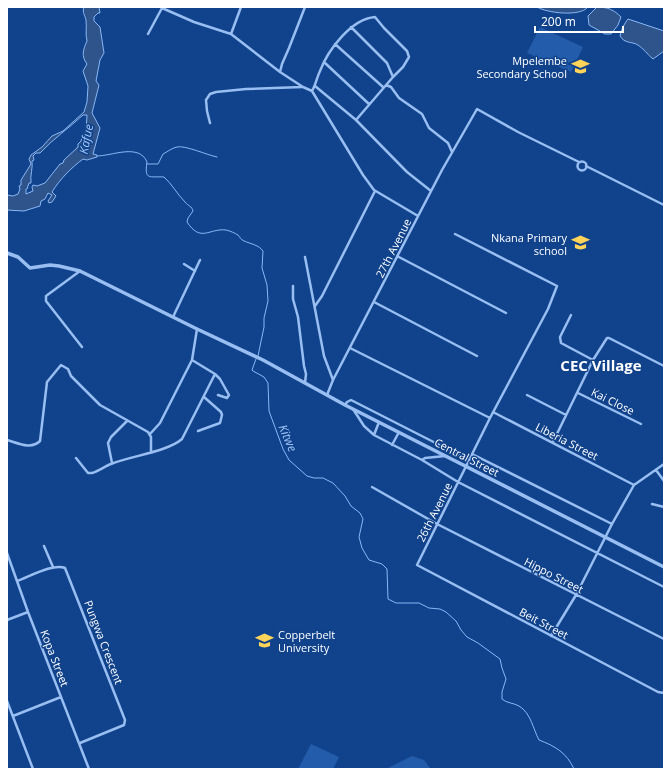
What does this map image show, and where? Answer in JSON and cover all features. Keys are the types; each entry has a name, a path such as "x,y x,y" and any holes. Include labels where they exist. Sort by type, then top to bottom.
{"street":[{"path":"231,34 241,7"},
{"path":"280,72 304,7"},
{"path":"148,34 162,8 194,22 231,34 280,72 312,91 363,175 376,191 418,216"},
{"path":"312,91 320,70 335,44 347,30 368,18 375,16 384,28 407,51 409,57 403,67 384,86 356,120"},
{"path":"352,27 387,63 393,77"},
{"path":"335,44 384,86 391,87 399,98 422,114 429,128 448,143 452,152"},
{"path":"325,63 369,104"},
{"path":"315,86 356,120 407,172 431,191"},
{"path":"210,123 206,111 206,100 210,94 246,89 303,87"},
{"name":"27th Avenue","path":"327,395 333,380 431,191 477,109 518,132 579,162"},
{"path":"586,166 584,170 580,170 577,166 579,162 584,162 586,166 664,205"},
{"path":"315,306 325,291 348,243 376,191"},
{"name":"26th Avenue","path":"417,565 493,412 548,309 557,286 455,234"},
{"name":"Central Street","path":"7,253 18,257 30,268 50,265 80,271 263,360 345,405 664,568"},
{"path":"397,256 506,313"},
{"path":"305,257 324,356 333,380"},
{"path":"173,317 200,260"},
{"path":"184,264 195,271"},
{"path":"80,271 45,298 82,347"},
{"path":"293,286 293,299 298,316 306,374 305,383"},
{"path":"374,302 477,356"},
{"path":"571,315 560,337 561,343 593,360"},
{"path":"150,452 150,434 160,423 192,360 197,329"},
{"path":"553,442 593,360 605,340 609,338 664,366"},
{"path":"350,348 490,418"},
{"path":"192,360 215,374 220,379 229,395 227,398 218,395"},
{"path":"7,440 29,446 40,441 47,382 61,365 68,369 71,376 95,401 150,434"},
{"path":"76,458 88,473 96,472 112,463 174,444 182,439 215,374"},
{"name":"Kai Close","path":"578,393 641,424"},
{"path":"527,395 566,415"},
{"path":"198,431 220,423 222,420 221,412 204,397"},
{"path":"345,405 351,400 469,460"},
{"path":"353,409 364,426 374,435 422,460 458,482 664,587"},
{"name":"Liberia Street","path":"493,412 634,485"},
{"path":"112,463 108,443 111,437 127,421"},
{"path":"374,435 379,422"},
{"path":"392,445 399,432"},
{"path":"472,454 612,524"},
{"path":"422,460 425,458 445,456"},
{"path":"551,636 576,595 612,524 634,485 664,464"},
{"path":"656,469 664,481"},
{"name":"Hippo Street","path":"372,487 437,524 664,639"},
{"path":"652,504 664,507"},
{"path":"17,581 53,567 44,546"},
{"name":"Kopa Street","path":"7,553 28,612 89,769"},
{"name":"Beit Street","path":"417,565 658,692 664,693"},
{"name":"Pungwa Crescent","path":"53,567 62,566 67,571 125,720 124,725 80,743"},
{"path":"7,620 28,612"},
{"path":"13,716 61,697"},
{"path":"7,701 33,769"}],"shaded area":[{"path":"540,27 583,47 571,72 527,53"},
{"path":"311,744 339,757 333,769 298,769"},
{"path":"412,756 424,760 431,769 386,769"}],"water":[{"name":"Kafue","path":"84,7 99,7 100,13 94,17 94,21 100,27 104,53 100,60 96,81 99,85 92,113 100,128 93,154 97,155 97,157 87,160 83,159 70,170 52,192 56,196 52,202 49,203 48,201 52,195 48,193 45,199 41,201 40,206 24,211 7,210 7,195 13,196 18,194 21,180 31,164 29,159 31,155 42,147 52,136 63,131 84,112 87,102 88,86 83,71 87,64 83,56 87,41 86,20 83,9","holes":["83,115 87,115 86,131 78,144 78,147 64,160 63,163 60,164 45,183 37,186 33,185 33,191 26,194 26,189 29,183 31,183 32,161 34,160 33,156 36,153 40,153"]},
{"path":"537,7 588,7 578,12 563,13 548,11"},
{"path":"597,7 610,9 621,17 618,25 611,34 605,34 589,25 588,16"},
{"path":"628,19 664,31 664,51 653,59 638,45 622,39 620,36 621,32"}],"waterway":[{"path":"147,164 158,164 163,154 177,147 191,149 217,157"},
{"name":"Kitwe","path":"97,156 125,152 138,153 143,156 147,162 147,175 152,177 164,177 182,199 192,208 193,211 187,222 197,232 205,233 226,230 238,235 243,241 257,246 263,251 262,268 267,285 268,301 258,356"},
{"name":"Kitwe","path":"256,359 252,370 264,377 268,383 269,411 283,449 289,460 307,476 323,478 333,483 345,496 351,506 360,513 363,519 359,537 362,548 369,560 382,564 387,569 388,599 396,603 419,603 429,608 440,609 446,612 456,621 467,637 500,659 506,679 502,692 502,699 523,709 529,717 539,740 564,754 574,769"}],"place":[{"name":"Mpelembe Secondary School","path":"580,66"},
{"name":"Nkana Primary school","path":"580,243"},
{"name":"Copperbelt University","path":"265,640"}],"district":[{"name":"CEC Village","path":"601,365"}]}
